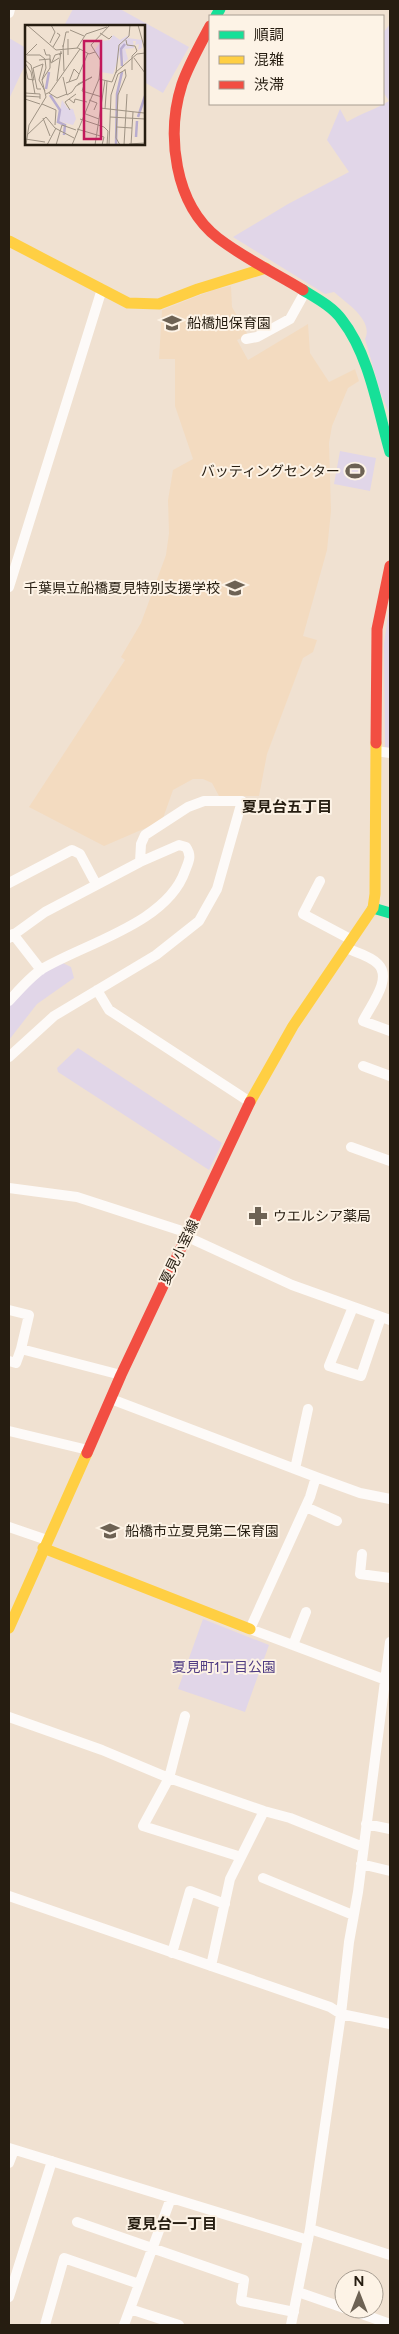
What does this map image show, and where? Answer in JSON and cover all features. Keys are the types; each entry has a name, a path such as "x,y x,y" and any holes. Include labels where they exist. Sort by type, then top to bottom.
{"street":[{"path":"9,13 10,9"},
{"path":"209,28 190,63 179,97 175,130 178,168 189,203 206,228 306,292 336,314 352,335 362,355 390,452"},
{"path":"9,241 128,303 146,305 159,304 198,289 266,268"},
{"path":"9,587 102,289"},
{"path":"246,339 257,337 290,319 306,292"},
{"path":"390,566 377,629 375,894 372,908 390,913"},
{"path":"376,751 390,752"},
{"path":"9,1057 54,1016 156,956 199,921 216,889 242,802 204,801 188,808 145,835 141,844 140,862"},
{"path":"9,1000 41,970 150,913 172,894 182,880 190,857 186,846 179,845 96,884 44,912 11,936 41,970"},
{"path":"10,879 72,850 80,854 96,884"},
{"path":"320,881 303,914 377,963 383,973 386,986 363,1020 390,1031"},
{"name":"夏見小室線","path":"9,1628 121,1375 250,1102 278,1049 372,908"},
{"path":"97,990 109,1010 250,1102"},
{"path":"363,1066 390,1076"},
{"path":"351,1147 390,1161"},
{"path":"9,1188 77,1197 182,1231 230,1258 292,1285 386,1318 361,1376 329,1366 353,1307"},
{"path":"9,1310 29,1315 16,1363 9,1361"},
{"path":"21,1349 121,1375"},
{"path":"111,1399 360,1493 390,1499"},
{"path":"295,1469 308,1409"},
{"path":"9,1431 88,1450"},
{"path":"250,1629 306,1507 316,1477"},
{"path":"306,1507 336,1521"},
{"path":"9,1527 45,1544 250,1629 386,1680"},
{"path":"362,1554 360,1574 390,1578"},
{"path":"293,1645 306,1612"},
{"path":"291,2325 310,2229 341,2014 390,1642"},
{"path":"185,1716 169,1778 143,1826 241,1856"},
{"path":"9,1717 102,1750 169,1778 264,1811 290,1818 363,1847"},
{"path":"211,1966 230,1879 264,1811"},
{"path":"366,1824 390,1829"},
{"path":"361,1864 390,1871"},
{"path":"263,1878 353,1916"},
{"path":"172,1953 190,1891 225,1904"},
{"path":"9,1896 330,2007 341,2014 390,2024"},
{"path":"9,2163 11,2149 308,2240"},
{"path":"9,2297 52,2162"},
{"path":"124,2325 171,2198"},
{"path":"77,2222 244,2280 241,2301 294,2312"},
{"path":"310,2229 390,2255"},
{"path":"45,2325 64,2258 139,2284"},
{"path":"298,2292 334,2305"},
{"path":"130,2310 179,2325"},
{"path":"376,2319 390,2324"}],"shaded area":[{"name":"千葉県立船橋夏見特別支援学校","path":"231,286 232,307 248,335 237,340 248,360 308,324 310,353 329,382 355,369 359,381 348,388 332,426 329,443 331,511 327,550 303,636 317,640 313,652 303,658 267,754 259,796 219,796 212,783 203,779 193,779 173,790 162,821 104,846 29,807 125,660 121,657 141,623 166,555 169,533 168,500 173,470 193,459 175,406 175,359 159,359 162,310 213,290"}],"green space":[{"path":"73,9 120,9 189,47 163,93 145,83 145,25 65,25"},
{"path":"390,24 390,415 381,394 365,339 366,325 357,312 334,292 325,294 233,237 288,204 349,172 327,140 340,109 347,122 389,101 384,94 384,32"},
{"path":"9,38 25,47 25,65 9,99"},
{"name":"バッティングセンター","path":"340,451 376,458 370,491 334,484"},
{"path":"390,601 390,748 385,747 384,644"},
{"path":"63,963 71,967 74,978 37,1004 9,1040 9,1004 39,975"},
{"path":"78,1048 222,1143 209,1170 58,1072 57,1068"},
{"name":"夏見町1丁目公園","path":"203,1619 269,1645 245,1712 178,1689"}],"traffic: fast":[{"path":"217,15 220,9"},
{"path":"303,290 334,311 351,334 372,383 390,452"},
{"path":"373,908 390,913"}],"traffic: slow":[{"path":"9,241 128,303 159,304 198,289 266,268"},
{"path":"250,1102 293,1026 373,908 375,894 376,743"},
{"path":"9,1628 87,1453"},
{"path":"43,1548 250,1629"}],"traffic: jam":[{"path":"209,28 188,69 177,104 175,146 183,188 203,224 218,238 249,259 303,290"},
{"path":"376,743 377,629 390,566"},
{"path":"87,1453 121,1375 250,1102"}],"place":[{"name":"船橋旭保育園","path":"172,323"},
{"name":"バッティングセンター","path":"355,471"},
{"name":"千葉県立船橋夏見特別支援学校","path":"235,588"},
{"name":"ウエルシア薬局","path":"258,1216"},
{"name":"船橋市立夏見第二保育園","path":"110,1531"}],"district":[{"name":"夏見台五丁目","path":"287,807"},
{"name":"夏見台一丁目","path":"172,2224"}]}
